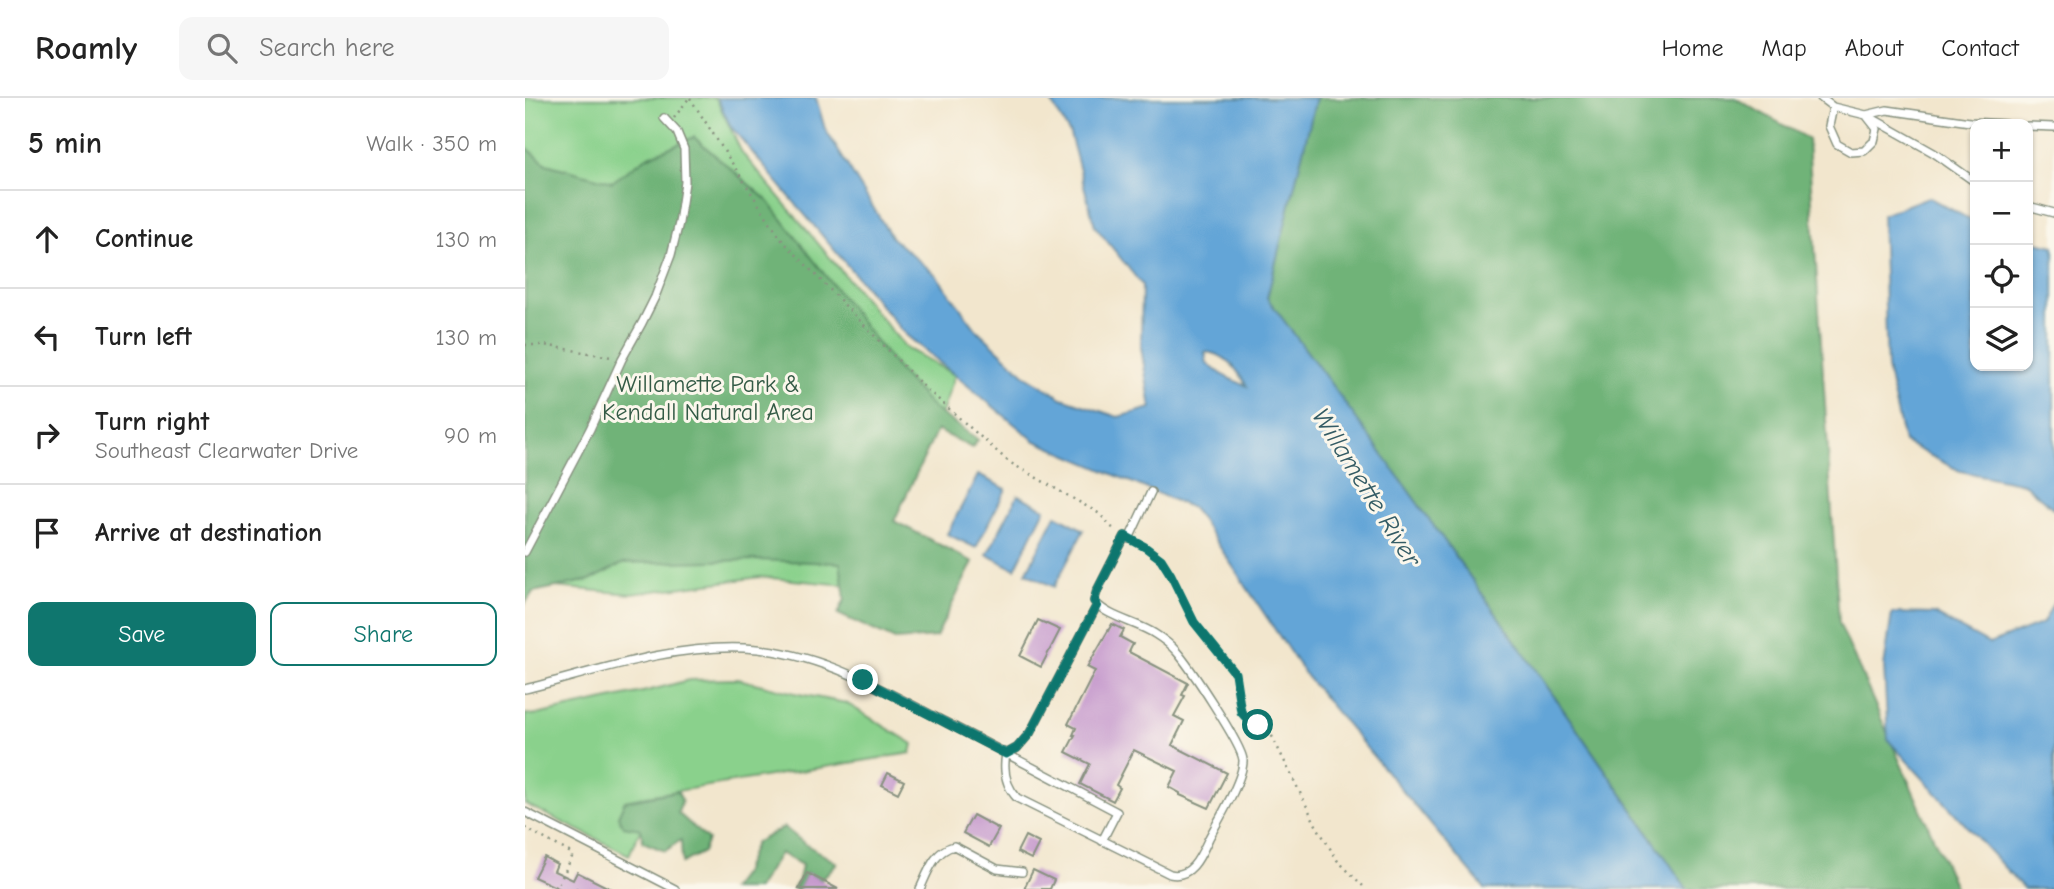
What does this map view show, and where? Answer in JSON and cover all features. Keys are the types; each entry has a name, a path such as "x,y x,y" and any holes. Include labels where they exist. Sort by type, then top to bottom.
{"lane":[{"path":"1821,98 1833,107 1866,116 1934,153 1970,178"},
{"path":"1833,107 1829,126 1837,144 1851,152 1864,151 1874,141 1877,129 1866,116"},
{"path":"1866,116 1887,110 1970,122"},
{"path":"525,552 655,297 671,255 685,182 684,149 677,132 667,121"},
{"path":"2033,126 2054,127"},
{"path":"2033,207 2054,213"},
{"path":"1006,754 1004,767 1008,785 1017,798 1170,874 1184,874 1193,867 1206,844 1241,772 1243,762 1239,747 1178,653 1151,631 1097,605 1094,601 1151,492"},
{"path":"1006,754 1017,748 1030,733 1097,605"},
{"path":"525,689 623,664 689,651 746,648 776,651 826,665 863,680 1117,812 1102,841"},
{"path":"525,813 674,889"},
{"path":"920,889 934,860 945,849 954,846 997,869 1022,872"}],"path":[{"path":"667,121 690,98 781,239 921,384 1009,462 1100,514 1110,526 1161,559 1194,622 1235,673 1241,712 1248,720 1268,728 1337,860 1366,889"},
{"path":"525,345 544,345 622,359"},
{"path":"525,828 571,853 572,858 556,889"}],"green space":[{"name":"Willamette Park & Kendall Natural Area","path":"525,98 716,98 742,153 906,348 955,375 936,430 884,542 846,585 760,577 631,594 544,586 525,577"},
{"path":"1316,98 1735,98 1808,139 1839,623 1956,889 1687,889 1480,591 1267,298"},
{"name":"Willamette Park & Kendall Natural Area","path":"694,137 768,201 900,372 933,408 978,440 972,448 937,430 894,521 973,562 936,637 895,640 838,614 845,599 840,563 755,560 624,563 590,580 533,592 525,604 525,146 546,164 612,182 647,157"},
{"path":"738,679 846,703 913,744 911,753 640,797 641,829 629,855 525,804 525,714 536,715 689,680"},
{"path":"677,791 682,800 678,813 708,840 703,852 682,863 681,840 665,851 643,842 641,829 623,826 618,816 625,801"},
{"path":"784,827 805,844 837,863 821,880 807,873 799,889 793,889 799,880 802,865 780,853 757,889 731,889 743,873 755,843"}],"water":[{"name":"Willamette River","path":"717,98 816,98 825,129 892,238 936,275 976,329 1026,376 1062,398 1118,417 1151,408 1141,347 1142,285 1095,226 1070,134 1049,98 1316,98 1267,298 1480,591 1687,889 1485,889 1306,676 1192,508 1035,441 905,334 731,127","holes":["1205,352 1230,363 1247,386 1228,378 1207,364"]},
{"path":"1928,197 1970,219 1970,371 2033,371 2033,241 2054,246 2054,509 2024,484 1960,471 1904,442 1887,368 1882,215"},
{"path":"978,475 1006,489 976,548 947,534"},
{"path":"1018,495 1045,509 1015,569 987,555"},
{"path":"1056,515 1084,530 1054,587 1026,573"},
{"path":"2054,602 2054,889 2024,889 1888,740 1884,667 1892,613 1934,614 1989,644 2043,623"}],"building":[{"path":"1038,620 1060,630 1041,667 1020,656"},
{"path":"1112,624 1124,630 1120,637 1133,644 1129,652 1188,683 1182,695 1185,696 1174,716 1184,721 1172,745 1227,773 1209,808 1169,787 1177,771 1134,750 1116,785 1120,788 1113,801 1080,784 1090,764 1066,752 1076,728 1068,724 1095,671 1087,667"},
{"path":"888,773 904,781 898,793 882,785"},
{"path":"973,815 999,829 989,847 963,833"},
{"path":"1025,836 1039,843 1031,859 1017,852"},
{"path":"544,857 557,864 554,871 573,880 577,872 611,889 560,889 534,877"},
{"path":"1033,870 1054,880 1050,889 1024,889"},
{"path":"807,873 821,880 838,889 799,889"}],"route":[{"path":"863,680 1006,754 1017,748 1030,733 1097,605 1094,601 1097,591 1125,536 1161,559 1194,622 1235,673 1241,712 1248,720 1258,725"}]}
